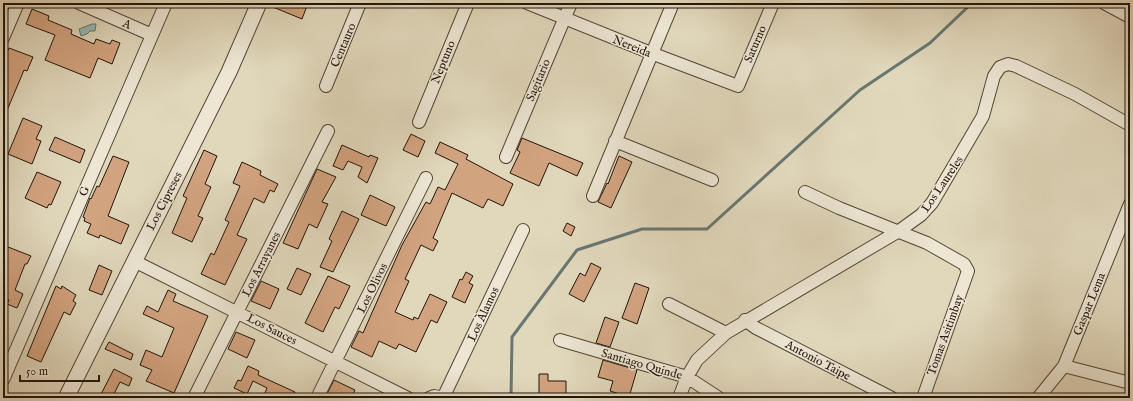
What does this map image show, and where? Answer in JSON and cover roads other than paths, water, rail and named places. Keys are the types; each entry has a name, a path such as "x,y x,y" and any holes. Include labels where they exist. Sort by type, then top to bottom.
{"street":[{"path":"3,38 18,3"},
{"name":"A","path":"79,3 152,35"},
{"name":"G","path":"3,380 166,3"},
{"name":"Los Cipreses","path":"66,398 230,72 259,3"},
{"name":"Centauro","path":"326,86 360,3"},
{"name":"Neptuno","path":"419,122 468,3"},
{"name":"Nereida","path":"527,3 564,19 738,86"},
{"name":"Sagitario","path":"506,157 571,3"},
{"path":"593,196 673,3"},
{"name":"Saturno","path":"738,86 773,3"},
{"path":"1104,3 1130,17"},
{"name":"Los Laureles","path":"679,398 687,377 697,360 726,333 745,320 899,231 921,215 932,203 982,116 994,76 1000,67 1008,64 1016,66 1076,94 1130,125"},
{"name":"Los Arrayanes","path":"194,398 328,131"},
{"path":"615,141 712,180"},
{"name":"Los Olivos","path":"317,398 426,178"},
{"path":"805,192 839,208 899,231"},
{"name":"Gaspar Lema","path":"1038,398 1064,366 1130,204"},
{"name":"Los Àlamos","path":"444,398 523,230"},
{"name":"Tomas Asitimbay","path":"899,231 927,243 964,264 968,271 923,398"},
{"name":"Los Sauces","path":"134,261 237,311 408,398"},
{"path":"669,304 726,333"},
{"name":"Antonio Taipe","path":"745,320 756,328 892,398"},
{"name":"Santiago Quinde","path":"560,340 687,377 718,398"},
{"path":"1064,366 1130,383"},
{"path":"429,398 434,396 444,398"}],"water":[{"path":"96,24 95,31 90,31 81,36 79,29"}],"waterway":[{"path":"511,398 512,337 577,250 642,229 707,229 860,90 930,43 972,3"}]}
